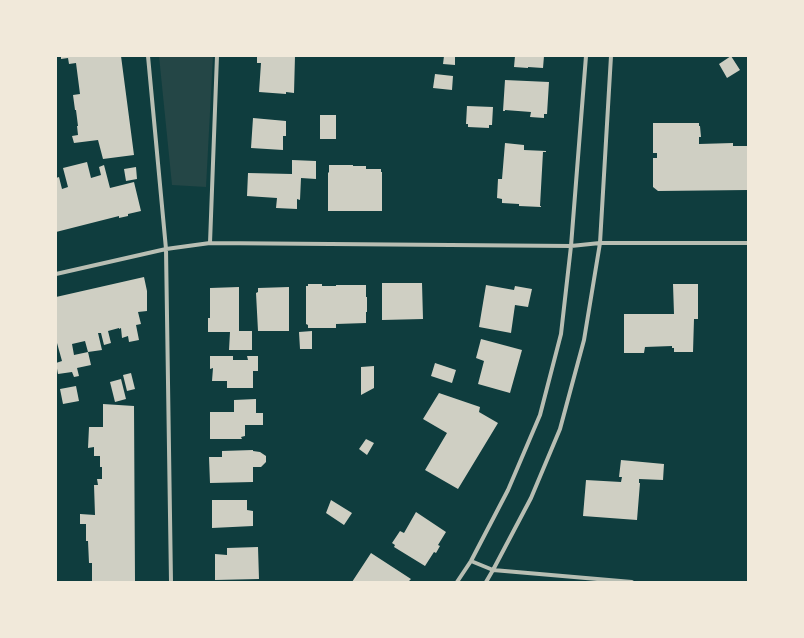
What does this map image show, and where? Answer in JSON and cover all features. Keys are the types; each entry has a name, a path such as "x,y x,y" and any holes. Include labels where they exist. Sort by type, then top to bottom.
{"street":[{"path":"148,56 166,249 172,582"},
{"path":"210,243 218,56"},
{"path":"457,582 471,560 508,490 540,414 561,334 571,246 586,56"},
{"path":"486,582 531,498 560,429 584,340 600,243 611,56"},
{"path":"56,274 166,249 210,243 571,246 600,243 748,243"},
{"path":"471,560 493,570 632,582"}],"shaded area":[{"path":"159,56 213,56 206,187 172,185"}],"building":[{"path":"61,56 121,56 134,155 103,159 98,140 74,143 72,136 78,135 78,126 73,95 80,94 76,63 69,64 68,58 61,59"},
{"path":"257,56 295,56 294,93 286,92 286,94 259,92 261,63 257,63"},
{"path":"444,56 455,56 455,65 443,64"},
{"path":"515,56 544,56 543,68 514,67"},
{"path":"731,56 740,70 727,78 719,64"},
{"path":"435,74 453,76 452,90 433,88"},
{"path":"505,80 549,82 547,114 544,114 544,118 530,117 531,112 503,111"},
{"path":"467,106 493,107 492,125 489,125 489,128 468,127 468,124 466,124"},
{"path":"320,115 336,115 336,139 320,139"},
{"path":"253,118 286,121 286,136 283,136 283,150 251,148"},
{"path":"653,123 699,123 701,137 699,137 699,144 733,143 733,146 748,146 748,190 658,191 653,187 653,158 657,158 657,153 653,153"},
{"path":"505,143 524,145 524,150 546,151 543,152 541,207 519,206 519,204 502,203 502,199 497,198 498,179 502,179"},
{"path":"292,160 316,161 316,179 301,178 300,200 297,199 297,209 276,208 277,198 247,196 248,173 292,174"},
{"path":"87,162 91,178 101,175 99,167 104,165 110,188 134,182 141,211 128,214 128,216 119,218 119,216 56,232 56,178 59,177 62,189 68,187 63,168"},
{"path":"329,165 366,166 366,169 381,169 382,211 328,211"},
{"path":"136,167 137,179 126,181 124,169"},
{"path":"144,277 147,291 147,311 138,312 141,324 136,325 139,340 129,342 128,336 122,338 121,328 119,328 108,331 111,343 104,345 101,333 98,333 102,350 88,352 91,365 77,368 79,376 74,377 72,372 58,374 56,363 62,361 56,343 56,297","holes":["85,341 88,352 74,355 72,344"]},
{"path":"382,283 422,283 423,319 382,320"},
{"path":"308,284 322,284 322,286 366,285 366,323 336,324 336,328 308,328 308,325 306,324 306,286 308,286"},
{"path":"673,284 698,284 698,319 694,319 693,352 674,352 674,348 672,348 672,346 645,347 644,353 624,353 624,314 674,314"},
{"path":"486,285 514,290 515,286 532,289 528,307 515,305 511,333 479,327"},
{"path":"239,287 239,331 252,331 252,350 229,350 230,332 208,332 208,318 210,318 210,288"},
{"path":"289,287 289,331 258,331 256,293 258,292 258,288"},
{"path":"312,331 312,349 300,349 299,332"},
{"path":"481,339 522,350 510,393 478,384 484,361 476,358"},
{"path":"210,356 233,356 233,360 248,360 247,356 258,356 258,371 253,371 253,388 227,388 227,381 212,381 213,368 210,369"},
{"path":"435,363 456,370 452,383 431,376"},
{"path":"374,366 374,388 361,395 361,367"},
{"path":"131,373 135,389 127,391 123,375"},
{"path":"121,379 126,399 115,402 110,382"},
{"path":"76,386 79,401 63,404 60,389"},
{"path":"439,393 480,407 479,412 498,423 458,489 425,470 447,433 423,419"},
{"path":"256,399 256,413 263,413 263,425 245,425 245,436 241,437 242,439 210,439 210,412 234,412 234,400"},
{"path":"103,404 134,406 135,582 92,582 92,563 89,563 88,541 86,541 86,524 80,524 80,514 95,515 94,485 98,485 97,479 102,479 100,456 94,456 94,447 88,448 89,427 103,427"},
{"path":"366,439 374,443 367,455 359,449"},
{"path":"253,450 266,456 266,462 261,467 253,467 253,482 210,483 209,457 222,457 222,451"},
{"path":"621,460 664,464 663,480 639,479 637,520 583,516 586,480 621,482 622,477 619,477"},
{"path":"212,500 247,500 247,510 253,511 253,526 212,528"},
{"path":"331,500 352,513 344,525 326,513"},
{"path":"416,512 446,532 438,545 440,546 436,553 434,552 425,566 394,547 395,545 392,543 400,531 404,533"},
{"path":"258,547 259,579 215,580 215,554 227,555 227,548"},
{"path":"371,553 411,579 408,582 352,582"}]}
